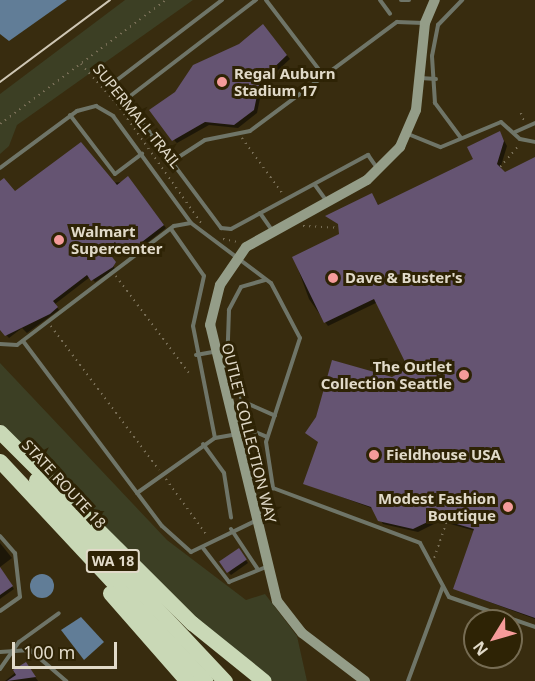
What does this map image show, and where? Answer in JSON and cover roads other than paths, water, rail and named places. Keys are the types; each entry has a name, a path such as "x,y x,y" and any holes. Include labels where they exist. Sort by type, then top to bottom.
{"highway":[{"path":"0,432 192,623 264,681"},
{"name":"STATE ROUTE 18","path":"0,442 225,681"},
{"path":"2,462 187,681"},
{"name":"STATE ROUTE 18","path":"2,462 205,681"}],"street":[{"name":"OUTLET COLLECTION WAY","path":"365,681 290,621 262,567 255,521 213,352 215,296 236,258 246,247 296,215 380,171 408,133 419,78 425,23 435,0"}],"lane":[{"path":"222,0 112,83 223,230 315,185 368,155 380,171"},
{"path":"125,100 256,0"},
{"path":"266,0 324,76"},
{"path":"380,0 390,14"},
{"path":"401,0 409,0"},
{"path":"462,0 437,28 432,56 436,79 435,103 462,138"},
{"path":"171,162 204,140 240,133 324,76 397,22 425,23"},
{"path":"419,78 436,79"},
{"path":"0,168 70,115 89,106 106,110 191,223 266,280 301,340 267,437 273,488 420,543 451,598 535,627"},
{"path":"70,115 115,174 141,154"},
{"path":"408,133 437,147 496,123 515,132 522,140 535,142"},
{"path":"515,132 535,123"},
{"path":"315,185 326,200"},
{"path":"260,213 272,229"},
{"path":"0,344 10,348 22,341 171,229 191,223"},
{"path":"171,229 204,276 193,326 196,355 215,438"},
{"path":"266,280 241,287 229,310 228,348 242,401 275,416"},
{"path":"22,341 170,535 193,553 231,529 255,521"},
{"path":"196,355 213,352"},
{"path":"137,493 202,444 215,438 253,431 267,437"},
{"path":"202,444 224,473 231,517"},
{"path":"203,548 229,582 262,567 231,529"},
{"path":"0,536 15,553 20,597 0,611"},
{"path":"408,681 443,586"},
{"path":"0,669 13,651 59,613"},
{"path":"0,652 38,654 66,681"}],"water":[{"path":"0,0 67,0 9,41 0,34"},
{"path":"42,574 47,575 53,581 53,591 47,597 42,598 37,597 31,591 30,586 31,581 37,575"},
{"path":"81,617 104,642 84,660 61,630"}],"railway":[{"path":"0,82 110,0"}],"place":[{"name":"Regal Auburn Stadium 17","path":"222,82"},
{"name":"Walmart Supercenter","path":"59,240"},
{"name":"Dave & Buster's","path":"333,278"},
{"name":"The Outlet Collection Seattle","path":"464,375"},
{"name":"Fieldhouse USA","path":"374,455"},
{"name":"Modest Fashion Boutique","path":"508,507"}]}
